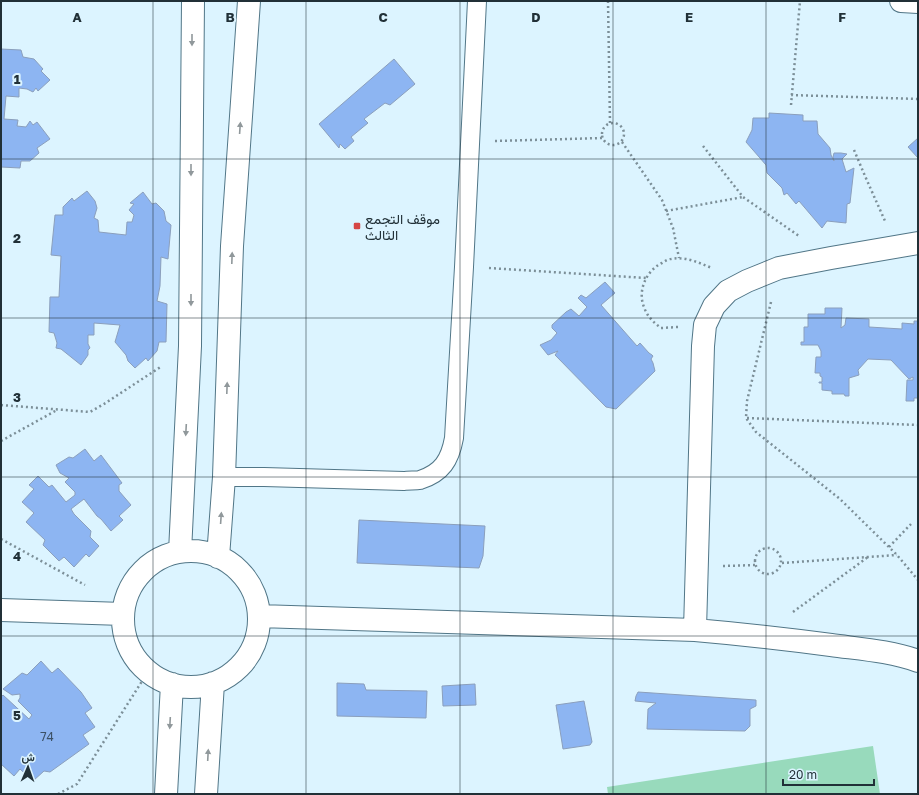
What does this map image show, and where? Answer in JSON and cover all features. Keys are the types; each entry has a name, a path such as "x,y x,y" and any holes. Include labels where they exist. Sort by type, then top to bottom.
{"street":[{"path":"180,552 190,346 193,1"},
{"path":"218,557 224,477 232,246 249,1"},
{"path":"901,1 918,2"},
{"path":"695,630 703,346 705,325 714,306 728,291 747,281 779,268 918,243"},
{"path":"193,551 218,557 232,564 243,575 251,587 257,601 259,616 256,638 247,657 232,673 212,683 199,686 186,686 172,684 160,679 148,672 137,660 129,646 124,631 123,610 129,590 138,576 150,564 164,556 180,552 193,551"},
{"path":"1,610 123,610"},
{"path":"259,616 695,630 760,635 890,653 918,661"},
{"path":"206,794 212,683"},
{"path":"166,794 172,684"}],"lane":[{"path":"224,477 419,480 432,474 444,465 451,452 454,438 464,267 477,1"}],"path":[{"path":"608,1 610,124"},
{"path":"791,105 800,1"},
{"path":"791,95 918,99"},
{"path":"610,124 621,126 624,131 622,142 617,145 606,143 603,138 602,132 605,127 610,124"},
{"path":"470,141 603,138"},
{"path":"622,142 662,200 673,228 679,258"},
{"path":"703,146 743,197 831,258"},
{"path":"854,150 897,247"},
{"path":"666,211 743,197"},
{"path":"705,325 661,328 650,319 643,306 642,292 646,278 656,266 670,259 686,258 747,281"},
{"path":"779,268 747,401 746,418 756,432 840,499 897,554 918,580"},
{"path":"509,269 646,278"},
{"path":"1,405 90,412 190,346"},
{"path":"1,440 58,409"},
{"path":"746,418 918,425"},
{"path":"889,547 911,524"},
{"path":"1,539 123,610"},
{"path":"767,547 774,549 780,554 782,560 780,567 776,572 770,574 763,573 756,565 756,555 767,547"},
{"path":"782,563 897,554"},
{"path":"760,635 868,557"},
{"path":"697,567 756,565"},
{"path":"58,794 77,784 148,672"}],"green space":[{"path":"873,746 880,794 608,794 607,787"}],"building":[{"path":"1,49 21,50 23,57 34,59 43,69 41,71 50,80 38,91 36,88 33,92 27,89 19,88 19,97 6,96 4,119 18,120 17,126 26,127 30,121 33,125 37,122 50,139 37,148 39,153 30,161 21,161 20,168 1,167"},
{"path":"394,59 415,84 390,105 385,103 364,119 368,123 351,137 354,141 345,149 340,144 339,148 319,124"},
{"path":"769,113 803,115 803,121 817,121 818,134 830,148 834,161 834,153 847,154 842,159 846,172 854,168 850,203 847,204 846,223 827,221 822,228 799,201 796,204 787,193 784,195 782,188 767,173 766,165 746,142 752,130 753,118 769,118"},
{"path":"918,138 918,158 908,147"},
{"path":"87,191 95,201 97,208 94,218 98,220 99,232 126,235 127,222 132,222 134,215 129,210 134,204 130,203 143,192 152,204 156,203 164,211 166,221 171,225 168,259 161,257 160,286 157,301 167,304 166,342 159,342 157,351 148,361 146,358 135,368 128,361 126,355 115,342 120,325 94,323 94,335 88,335 88,344 90,348 88,350 88,355 81,365 61,349 56,348 57,343 54,333 49,332 50,297 59,297 61,256 51,255 55,215 63,215 63,207 72,198 74,201"},
{"path":"605,282 615,293 601,305 637,346 640,343 653,356 651,359 655,371 616,409 606,407 555,355 558,351 548,355 540,345 551,340 557,333 552,328 552,325 566,312 571,309 579,316 587,307 578,298 581,295 586,298"},
{"path":"825,308 842,308 841,328 845,325 846,318 869,319 869,327 902,329 902,323 914,324 914,321 918,321 918,398 914,398 914,401 906,401 907,380 913,380 913,377 909,379 891,360 868,359 858,370 859,375 849,378 849,396 845,396 844,394 832,394 832,391 822,390 822,383 819,382 822,382 822,377 820,376 820,373 815,373 816,357 821,357 821,351 818,345 801,345 801,342 804,342 804,327 808,327 808,314 825,314"},
{"path":"85,449 94,461 101,455 122,483 119,485 119,491 131,505 119,516 123,520 111,531 84,499 71,509 91,531 90,537 99,546 89,557 86,554 74,567 64,557 59,561 43,545 45,540 26,522 34,513 22,502 34,489 29,485 38,476 49,487 52,485 66,502 75,495 75,492 65,482 69,478 60,473 56,465 69,457 73,458"},
{"path":"359,520 485,526 483,556 479,568 357,563"},
{"path":"41,661 52,673 58,668 81,692 92,708 85,713 95,727 83,735 89,744 50,772 44,771 33,781 20,769 14,776 1,764 1,697 3,695 29,719 32,715 18,701 20,694 12,695 3,689 22,673 27,675"},
{"path":"337,683 364,684 366,690 427,691 426,718 337,716"},
{"path":"475,684 476,705 443,706 442,686"},
{"path":"638,692 756,700 756,706 750,709 750,726 745,731 647,729 648,709 656,703 635,701"},
{"path":"584,701 592,742 590,745 563,749 556,705"}],"place":[{"name":"موقف التجمع الثالث","path":"357,226"}]}
